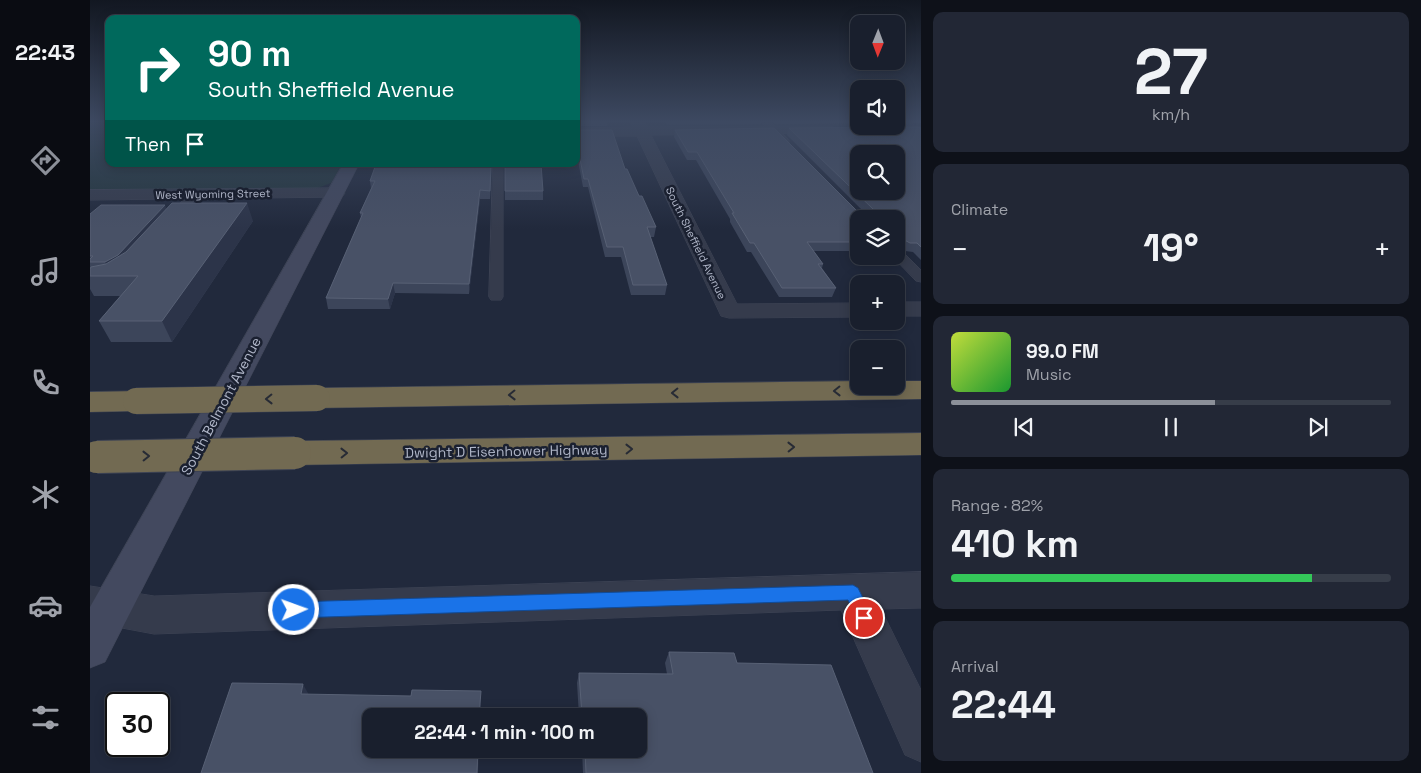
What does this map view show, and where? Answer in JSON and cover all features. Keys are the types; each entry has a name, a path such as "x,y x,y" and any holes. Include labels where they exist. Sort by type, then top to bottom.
{"highway":[{"path":"90,402 921,390"},
{"name":"Dwight D Eisenhower Highway","path":"93,457 921,444"}],"main road":[{"name":"South Belmont Avenue","path":"90,647 101,605 349,167"}],"street":[{"name":"South Sheffield Avenue","path":"654,157 729,311 850,310"},
{"name":"West Wyoming Street","path":"90,195 336,193"},
{"path":"905,309 921,309"},
{"path":"101,605 123,611 154,614 921,590"},
{"path":"853,593 921,739"}],"lane":[{"path":"496,297 498,167"},
{"path":"162,231 194,194"},
{"path":"905,262 921,278"}],"shaded area":[{"path":"90,157 105,157 105,167 340,167 331,183 315,189 90,190"}],"building":[{"path":"580,157 621,157 625,169 627,169 639,196 642,196 656,227 647,227 667,285 633,285 623,247 607,247 588,179 584,179"},
{"path":"700,157 803,157 856,210 850,210 850,242 807,242 823,264 818,264 836,288 782,288 754,243 750,243"},
{"path":"819,157 850,157 850,187"},
{"path":"905,157 921,157 921,247 917,243 910,243 905,240 905,210 873,210 864,200 905,200"},
{"path":"375,167 491,167 490,191 480,190 469,284 393,283 388,299 326,298 375,181 370,181"},
{"path":"505,167 541,167 543,191 505,191"},
{"path":"172,203 247,203 162,321 99,321 138,276 90,276 91,267 106,264 126,252"},
{"path":"101,205 165,205 118,255 105,262 90,262 93,256 90,256 90,214"},
{"path":"669,652 734,653 737,663 831,665 873,773 586,773 585,758 647,758 647,708 581,708 579,673 673,674"},
{"path":"232,683 303,684 301,694 411,696 412,690 481,691 480,708 362,708 362,758 478,758 477,773 201,773"}],"route":[{"path":"294,610 853,593 864,618"}]}
